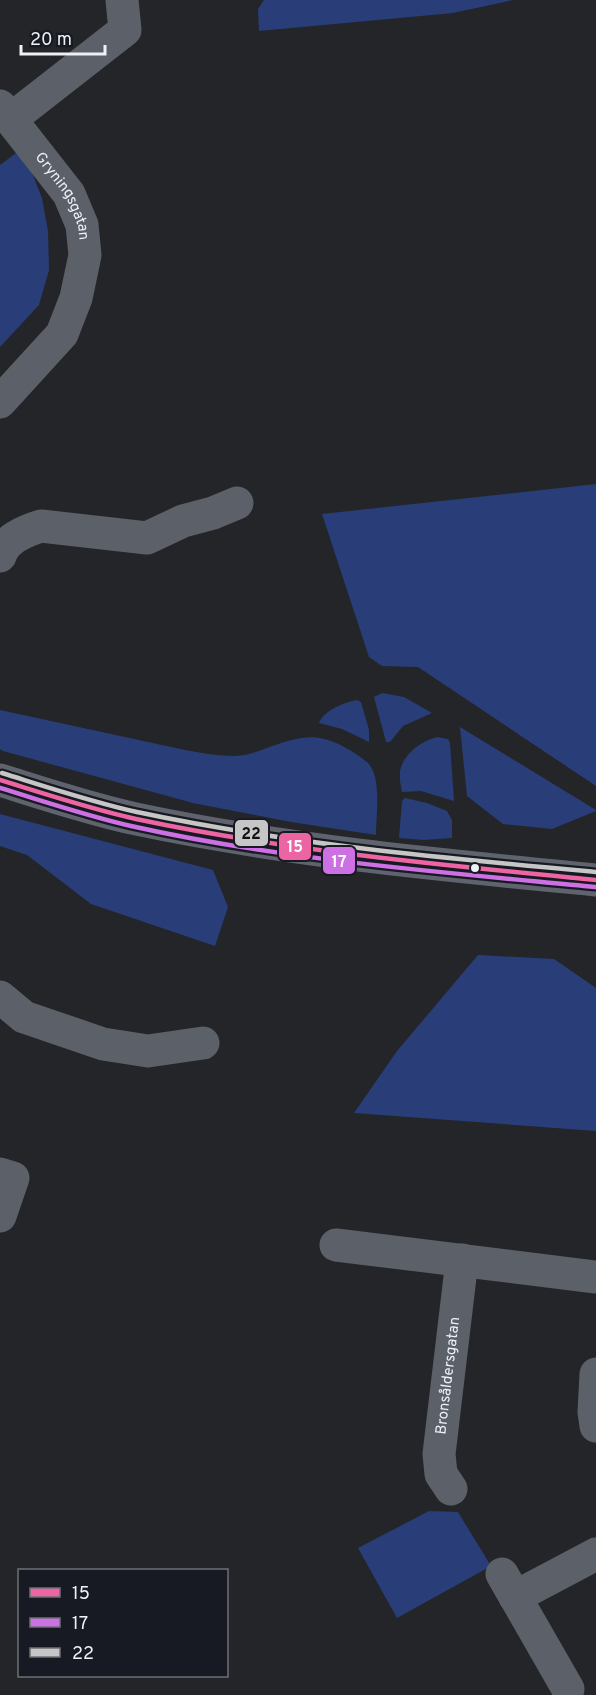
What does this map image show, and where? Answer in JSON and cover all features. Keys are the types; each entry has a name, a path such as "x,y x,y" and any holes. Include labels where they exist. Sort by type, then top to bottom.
{"main road":[{"path":"0,780 133,818 238,838 360,856 596,880"},
{"path":"502,871 596,867"}],"street":[{"name":"Gryningsgatan","path":"0,402 62,334 76,298 85,255 82,225 72,201 6,112 125,30 122,0"},
{"path":"0,556 11,540 25,531 41,526 147,538 183,521 213,513 237,503"},
{"path":"0,997 24,1017 103,1044 148,1051 202,1043"},
{"path":"0,1174 13,1178 0,1216"},
{"path":"336,1245 596,1277"},
{"name":"Bronsåldersgatan","path":"450,1489 441,1474 439,1454 462,1260"},
{"path":"596,1374 594,1412 596,1426"},
{"path":"568,1689 508,1586 596,1554"}],"shaded area":[{"path":"264,0 513,0 453,13 259,31 258,9"},
{"path":"16,153 30,168 42,198 48,231 49,270 39,305 0,347 0,165"},
{"path":"596,484 596,786 418,667 382,666 369,657 322,514"},
{"path":"382,693 404,697 432,713 403,726 390,742 386,742 374,697"},
{"path":"357,700 361,702 369,730 369,742 342,729 319,723 330,711"},
{"path":"0,710 185,750 223,755 250,754 300,738 317,737 329,740 357,754 371,767 377,791 376,835 291,822 193,803 3,751 0,749"},
{"path":"460,727 596,811 552,829 503,824 467,796"},
{"path":"437,737 448,739 450,743 454,801 421,791 402,792 400,775 404,760 419,745"},
{"path":"405,798 447,811 452,820 452,838 424,840 399,838 402,801"},
{"path":"0,814 213,870 228,907 215,946 91,904 27,855 0,846"},
{"path":"478,955 554,959 596,988 596,1131 354,1113 397,1051"},
{"path":"429,1511 458,1512 491,1566 397,1618 358,1548"}],"transit line":[{"name":"22","path":"2,773 120,808 251,833 423,855 596,872"},
{"name":"15","path":"0,780 119,815 250,840 365,856 596,880"},
{"name":"17","path":"0,788 115,822 246,848 362,864 595,887"}]}
